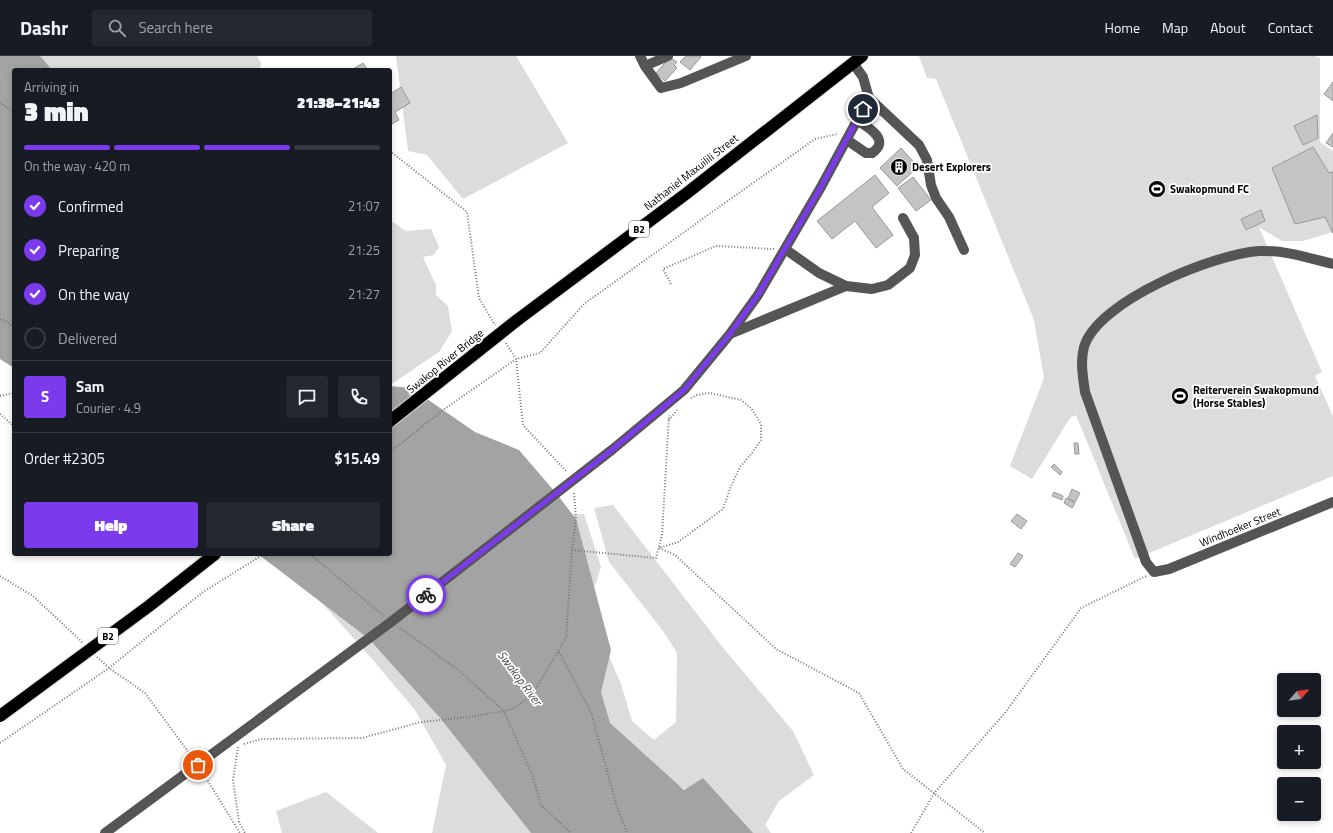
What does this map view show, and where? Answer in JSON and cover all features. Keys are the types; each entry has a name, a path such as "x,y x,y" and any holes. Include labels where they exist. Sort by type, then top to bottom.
{"highway":[{"name":"Nathaniel Maxuilili Street","path":"516,321 686,193 857,60"},
{"name":"Swakop River Bridge","path":"392,419 516,321"},
{"name":"B2","path":"0,716 149,606 212,556"}],"street":[{"path":"640,56 645,66 661,88 681,83 746,56"},
{"path":"645,66 668,56"},
{"path":"857,60 869,98 918,146 927,160 931,185 936,198 949,217 964,250"},
{"path":"105,833 391,622 574,480 684,390 730,334 758,295 869,98"},
{"path":"849,135 866,152 872,153 875,151 879,143 878,137 871,129 857,120"},
{"path":"785,249 819,273 846,286 872,289 888,285 910,268 915,255 914,238 903,218"},
{"path":"1154,572 1146,562 1085,392 1081,369 1084,346 1098,323 1114,309 1138,294 1186,271 1232,256 1258,251 1286,252 1333,264"},
{"path":"730,334 846,286"},
{"name":"Windhoeker Street","path":"1154,572 1170,569 1333,502"}],"path":[{"path":"0,102 12,111"},
{"path":"392,450 443,410 516,359 540,353 584,304 815,139 849,135"},
{"path":"392,153 467,212 479,298 496,326"},
{"path":"671,284 663,269 716,246 785,249"},
{"path":"0,320 6,321 12,326"},
{"path":"245,833 239,822 233,780 238,746 261,739 362,738 421,722 469,717 504,711 514,708 532,695 559,652 566,638 572,550 576,519 574,480 523,424 516,359 504,339"},
{"path":"0,396 12,393"},
{"path":"659,548 678,542 723,509 731,486 740,467 761,440 761,424 751,408 741,400 710,393 697,395 690,398"},
{"path":"572,550 656,558 662,535 670,401"},
{"path":"669,420 679,408"},
{"path":"0,414 12,424"},
{"path":"659,548 674,555 776,649 859,693 903,769 935,792 985,833"},
{"path":"0,743 109,668 203,592 261,556"},
{"path":"312,556 391,622 460,672 504,711 533,777 541,805 571,833"},
{"path":"911,833 935,792 1005,713 1081,608 1154,572"},
{"path":"0,576 33,596 88,648"},
{"path":"559,652 591,712 617,808 627,833"},
{"path":"93,653 109,668 144,692 198,765 240,833"}],"shaded area":[{"path":"0,56 257,56 261,63 260,68 12,68 12,109 0,344"},
{"path":"396,56 516,56 568,143 463,199 427,155 408,151"},
{"path":"919,56 1315,56 1320,58 1320,142 1333,151 1333,232 1303,241 1282,241 1259,227 1322,372 1315,376 1333,416 1333,476 1135,559 1076,415 1070,418 1032,479 1010,466 1044,378 1034,320 936,79 927,78"},
{"path":"392,221 406,231 431,229 439,247 434,255 423,257 436,285 436,295 448,306 452,331 439,352 392,384"},
{"path":"613,505 724,649 793,731 814,775 779,801 765,825 771,833 737,833 705,801 622,752 542,833 432,833 446,765 415,710 373,660 296,574 376,556 392,556 392,553 555,516 584,514 601,567 588,607 621,684 632,721 654,740 676,722 677,653 663,631 609,562 594,508"},
{"path":"326,792 378,833 282,833 276,811"}],"water":[{"path":"0,56 40,56 50,68 12,68 12,367 0,359"},
{"name":"Swakop River","path":"392,386 411,388 475,432 519,450 576,519 611,650 601,692 610,723 684,790 703,778 753,833 531,833 441,719 369,639 261,556 392,556"}],"building":[{"path":"686,56 701,57 690,70 680,62"},
{"path":"670,57 677,62 674,65 677,68 665,81 656,73"},
{"path":"363,63 367,68 355,68"},
{"path":"1333,82 1333,101 1324,94"},
{"path":"401,87 410,103 395,112 399,120 392,124 392,93"},
{"path":"1317,115 1318,138 1303,145 1294,126"},
{"path":"1333,133 1333,147 1326,143"},
{"path":"1313,147 1329,173 1333,172 1333,233 1325,217 1295,224 1272,168"},
{"name":"Desert Explorers","path":"901,148 918,167 897,186 880,168"},
{"path":"875,175 889,193 872,207 893,235 876,248 855,221 832,239 817,221"},
{"path":"913,177 931,200 916,211 898,188"},
{"path":"1261,210 1265,221 1246,230 1241,219"},
{"path":"1074,443 1078,443 1079,454 1075,454"},
{"path":"1054,464 1062,472 1060,475 1051,467"},
{"path":"1072,489 1080,493 1075,502 1068,498"},
{"path":"1054,492 1063,496 1062,500 1052,496"},
{"path":"1066,498 1075,503 1072,508 1064,503"},
{"path":"1017,514 1027,521 1021,529 1011,521"},
{"path":"1018,553 1023,556 1015,567 1010,564"}],"way so far":[{"path":"198,765 426,595"}],"place":[{"name":"Desert Explorers","path":"899,167"},
{"name":"Swakopmund FC","path":"1157,189"},
{"name":"Reiterverein Swakopmund (Horse Stables)","path":"1180,396"}],"route":[{"path":"426,595 613,449 684,390 730,334 758,295 821,187 863,109"}]}
